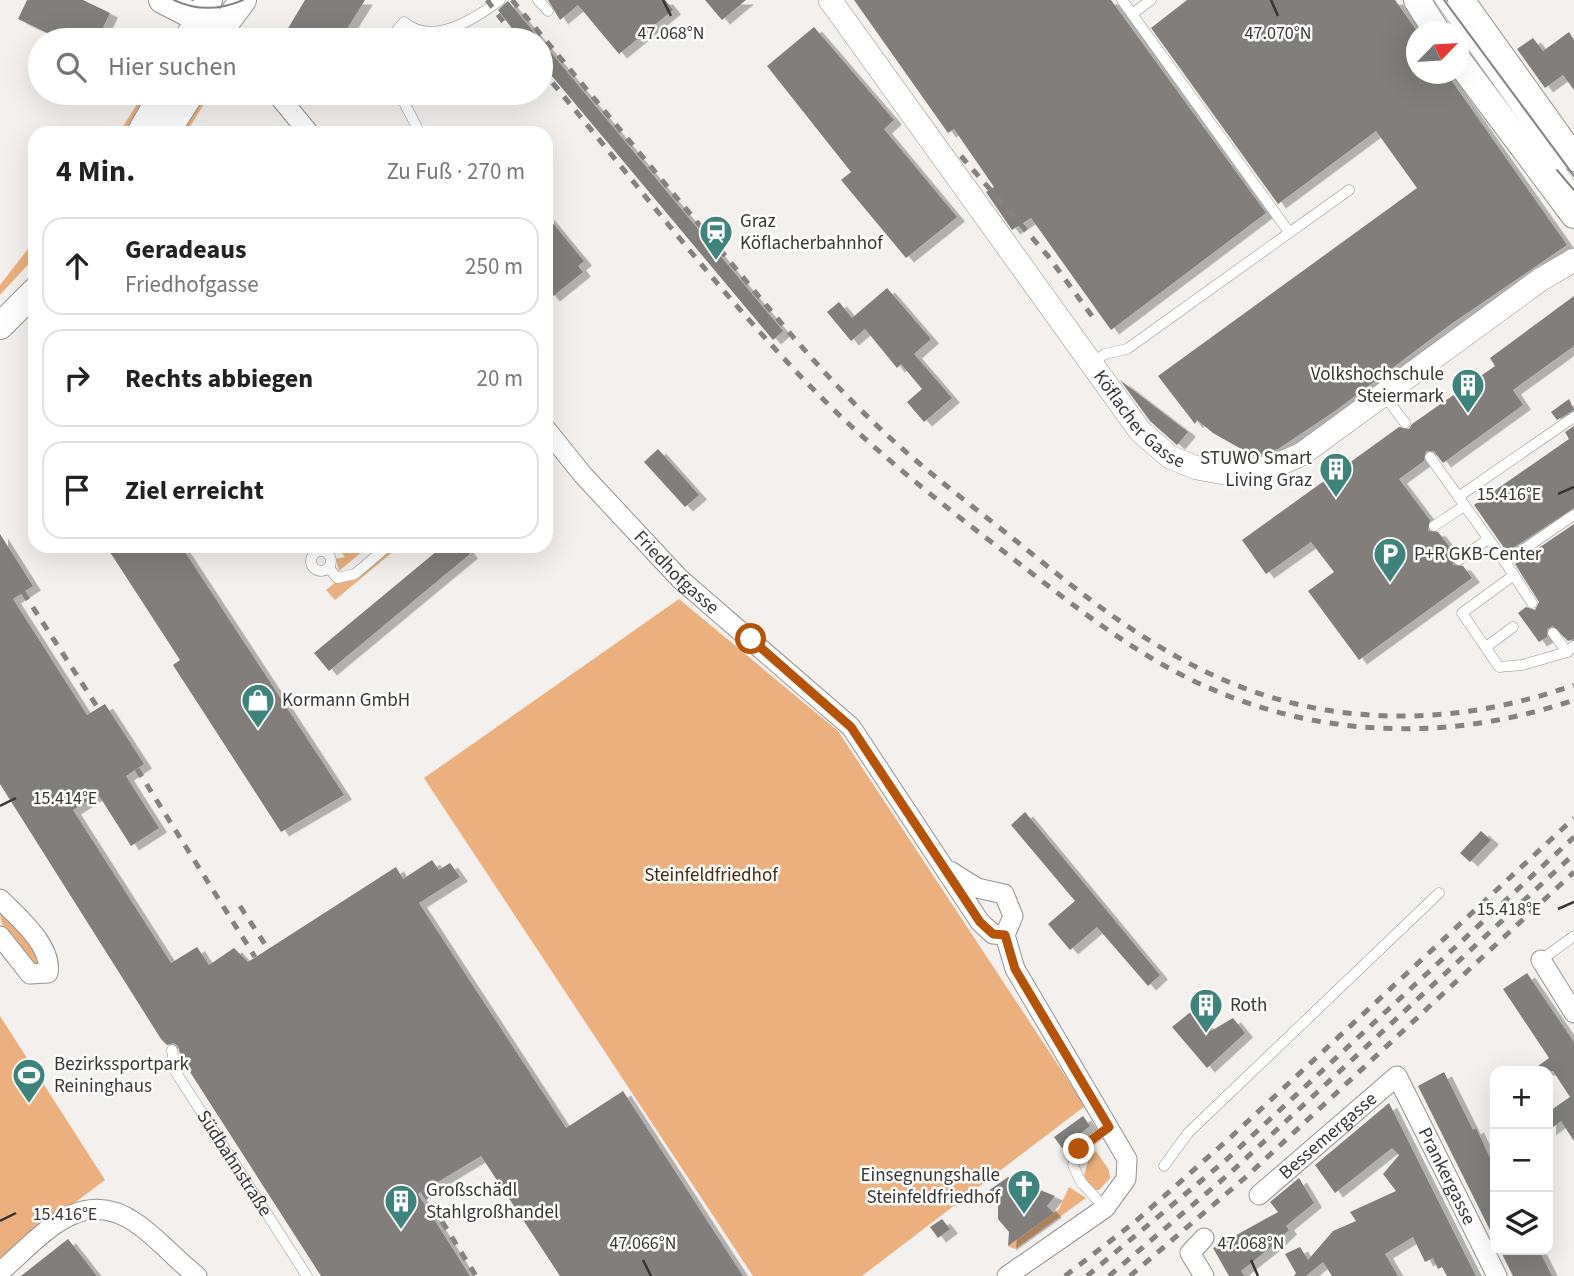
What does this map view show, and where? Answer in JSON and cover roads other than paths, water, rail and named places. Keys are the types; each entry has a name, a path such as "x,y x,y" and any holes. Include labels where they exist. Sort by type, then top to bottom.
{"main road":[{"path":"162,0 201,15 219,28"},
{"path":"230,28 243,0"},
{"path":"1417,0 1430,21"},
{"path":"1461,0 1574,158"},
{"path":"1469,76 1574,215"},
{"path":"143,126 156,105"},
{"path":"170,126 184,105"},
{"path":"0,302 28,275"},
{"path":"0,326 28,297"}],"street":[{"name":"Köflacher Gasse","path":"830,0 1140,430 1170,457 1198,468 1230,474 1275,466 1302,454 1540,280 1574,260"},
{"path":"286,105 303,126"},
{"name":"Friedhofgasse","path":"553,438 583,475 680,579 851,727 987,930 999,936 1005,935"},
{"name":"Friedhofgasse","path":"946,869 977,888 1004,894 1013,916 1005,935 1015,969 1124,1150 1127,1168 1120,1191 1105,1208"},
{"path":"0,899 38,942 49,964 48,973 38,976 23,969 0,936"},
{"path":"1541,960 1574,1013"},
{"name":"Bessemergasse","path":"1259,1195 1397,1076"},
{"name":"Prankergasse","path":"1397,1076 1497,1276"},
{"path":"0,1272 68,1215 83,1209 100,1208 135,1222 197,1276"},
{"path":"1007,1276 1105,1208"},
{"path":"1204,1238 1190,1253 1204,1276"}],"lane":[{"path":"447,28 472,19 500,0"},
{"path":"538,0 548,11"},
{"path":"1122,0 1289,232"},
{"path":"1132,14 1151,0"},
{"path":"1440,0 1574,189"},
{"path":"399,28 404,22 414,28"},
{"path":"406,105 417,126"},
{"path":"1090,364 1105,354 1127,349 1349,190"},
{"path":"1384,394 1405,423"},
{"path":"1434,526 1461,501 1574,417"},
{"path":"1430,457 1532,603"},
{"path":"1505,562 1574,515"},
{"path":"1459,560 1488,539"},
{"path":"313,553 310,568 320,571 329,568"},
{"path":"323,553 329,555 329,568"},
{"path":"329,568 337,578 348,578 376,553"},
{"path":"1514,575 1462,613 1499,667 1522,665 1570,649 1553,633"},
{"path":"1486,647 1513,627"},
{"path":"1164,1166 1188,1133 1439,893"},
{"path":"1541,960 1574,936"},
{"name":"Südbahnstraße","path":"172,1050 175,1071 307,1276"},
{"path":"1105,1208 1081,1182 1073,1165 1079,1149 1109,1127"}],"tram line":[{"path":"174,0 208,8 243,0"},
{"path":"1444,0 1574,176"},
{"path":"1557,170 1574,190"}],"railway":[{"path":"487,0 508,28"},
{"path":"512,0 535,28"},
{"path":"553,49 769,309 848,397 888,436 946,485 1079,591 1134,631 1223,680 1295,704 1335,711 1415,716 1455,713 1495,707 1574,685"},
{"path":"553,84 740,310 834,410 908,476 986,538 1093,619 1156,661 1225,695 1274,711 1323,722 1373,728 1474,724 1574,700"},
{"path":"961,156 1048,256 1097,323"},
{"path":"23,592 98,708"},
{"path":"137,769 255,957"},
{"path":"1065,1276 1136,1221 1232,1136 1574,818"},
{"path":"1087,1276 1226,1160 1574,837"},
{"path":"1109,1276 1229,1174 1574,854"},
{"path":"1130,1276 1247,1176 1574,872"},
{"path":"240,906 268,949"},
{"path":"423,1191 476,1276"}],"place":[{"name":"Graz Köflacherbahnhof","path":"716,262"},
{"name":"Volkshochschule Steiermark","path":"1468,415"},
{"name":"STUWO Smart Living Graz","path":"1336,499"},
{"name":"P+R GKB-Center","path":"1390,584"},
{"name":"Kormann GmbH","path":"258,730"},
{"name":"Roth","path":"1206,1035"},
{"name":"Bezirkssportpark Reininghaus","path":"29,1105"},
{"name":"Einsegnungshalle Steinfeldfriedhof","path":"1024,1216"},
{"name":"Großschädl Stahlgroßhandel","path":"401,1231"}],"park label":[{"name":"Steinfeldfriedhof","path":"711,875"}]}
